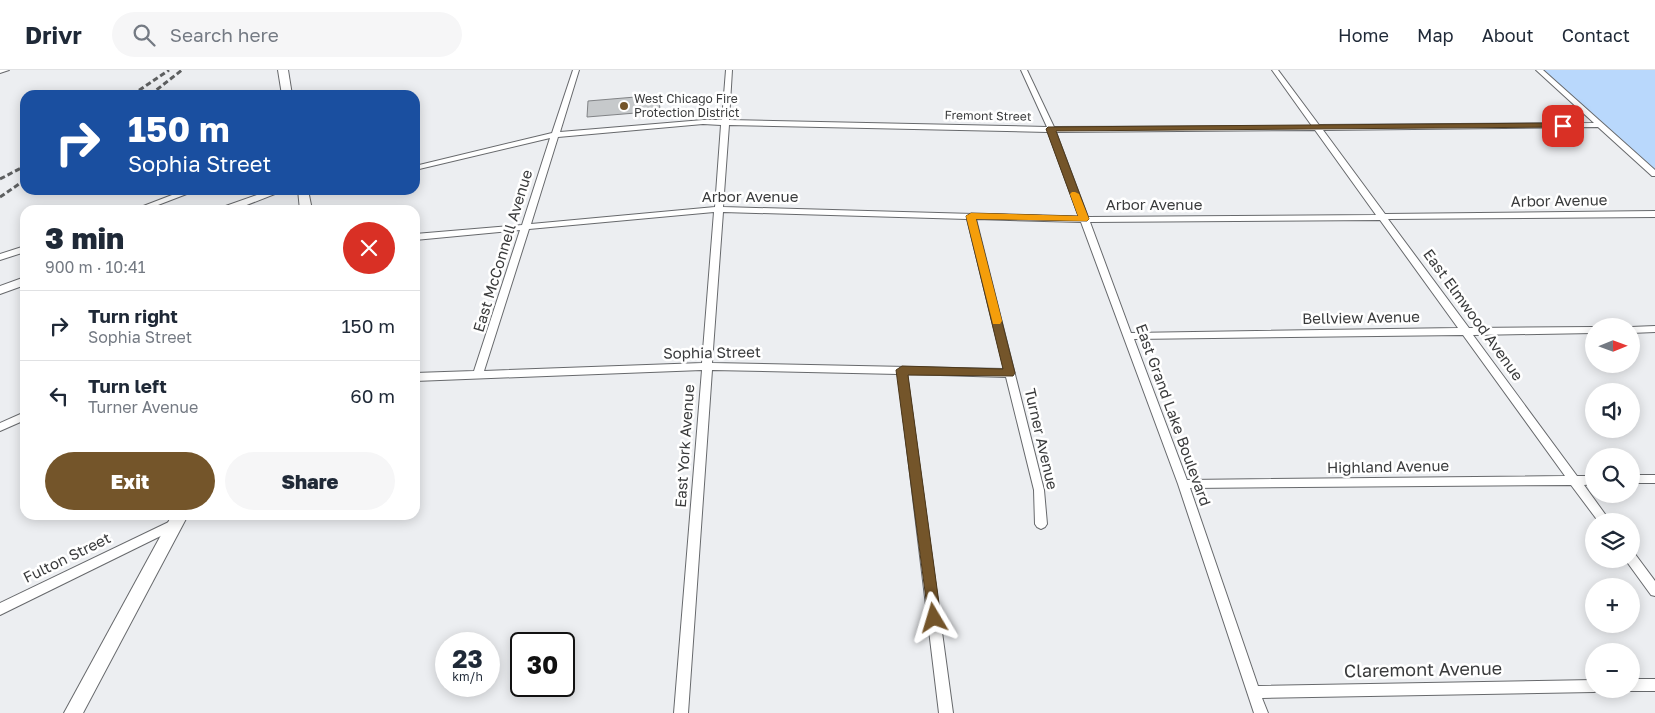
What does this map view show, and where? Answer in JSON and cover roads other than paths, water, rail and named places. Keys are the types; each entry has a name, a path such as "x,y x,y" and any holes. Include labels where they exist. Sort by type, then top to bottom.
{"main road":[{"path":"283,70 286,90"},
{"path":"73,713 176,520"}],"street":[{"path":"0,71 6,70"},
{"name":"East McConnell Avenue","path":"478,375 576,70"},
{"name":"East York Avenue","path":"681,713 730,70"},
{"name":"East Grand Lake Boulevard","path":"1024,70 1051,129 1183,484 1260,713"},
{"name":"East Elmwood Avenue","path":"1275,70 1380,217 1598,513"},
{"path":"1539,70 1655,174"},
{"name":"Fremont Street","path":"420,167 554,135 703,122 1051,129 1601,125"},
{"path":"151,205 179,195"},
{"path":"238,205 266,195"},
{"name":"Arbor Avenue","path":"420,237 719,209 1084,219 1655,214"},
{"name":"Turner Avenue","path":"971,216 1039,490 1042,524"},
{"path":"0,257 20,251"},
{"path":"0,290 20,283"},
{"path":"1640,330 1655,329"},
{"name":"Bellview Avenue","path":"1128,336 1585,330"},
{"name":"Sophia Street","path":"420,377 706,366 1010,373"},
{"path":"902,370 946,713"},
{"path":"0,426 20,418"},
{"path":"1640,479 1655,479"},
{"name":"Highland Avenue","path":"1183,484 1585,480"},
{"name":"Fulton Street","path":"0,609 175,520"},
{"path":"1638,568 1655,590"},
{"path":"1640,685 1655,685"},
{"name":"Claremont Avenue","path":"1253,692 1585,686"}],"railway":[{"path":"139,90 169,70"},
{"path":"156,90 182,70"},
{"path":"0,179 20,169"},
{"path":"0,197 20,183"}],"place":[{"name":"West Chicago Fire Protection District","path":"624,106"}]}
